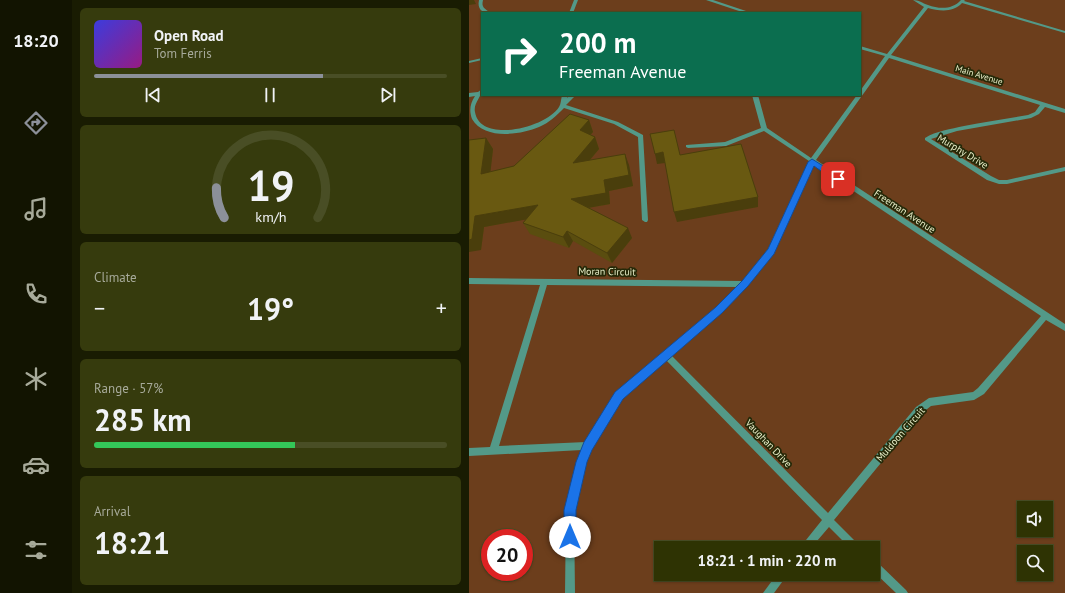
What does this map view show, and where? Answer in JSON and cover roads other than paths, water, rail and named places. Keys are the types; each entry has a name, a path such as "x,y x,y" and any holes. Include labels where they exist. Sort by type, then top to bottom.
{"lane":[{"path":"481,0 481,8 487,12"},
{"path":"571,12 576,0"},
{"path":"709,0 740,12"},
{"path":"915,0 927,6 946,8 958,6 963,1 1065,32"},
{"path":"861,94 927,6"},
{"name":"Main Avenue","path":"861,47 1065,111"},
{"path":"469,62 481,59"},
{"path":"469,96 481,93"},
{"path":"481,93 473,106 473,117 482,126 497,132 509,132 536,126 547,121 556,114 572,96"},
{"path":"562,106 565,96"},
{"path":"688,146 726,144 764,129 755,96"},
{"path":"570,593 570,510 581,462 588,446 619,396 719,310 745,284 771,251 812,162 859,96"},
{"name":"Murphy Drive","path":"1044,104 1037,113 1029,117 950,131 929,136 927,139 989,178 999,182 1007,182 1065,169"},
{"path":"562,106 616,123 641,136 645,220"},
{"name":"Freeman Avenue","path":"764,129 1065,328"},
{"name":"Moran Circuit","path":"469,281 745,284"},
{"path":"493,451 544,282"},
{"name":"Muldoon Circuit","path":"811,541 919,410 929,402 974,396 981,391 1045,316"},
{"name":"Vaughan Drive","path":"666,355 849,541"},
{"path":"469,452 588,446"},
{"path":"880,571 903,593"},
{"path":"768,593 777,581"}]}
